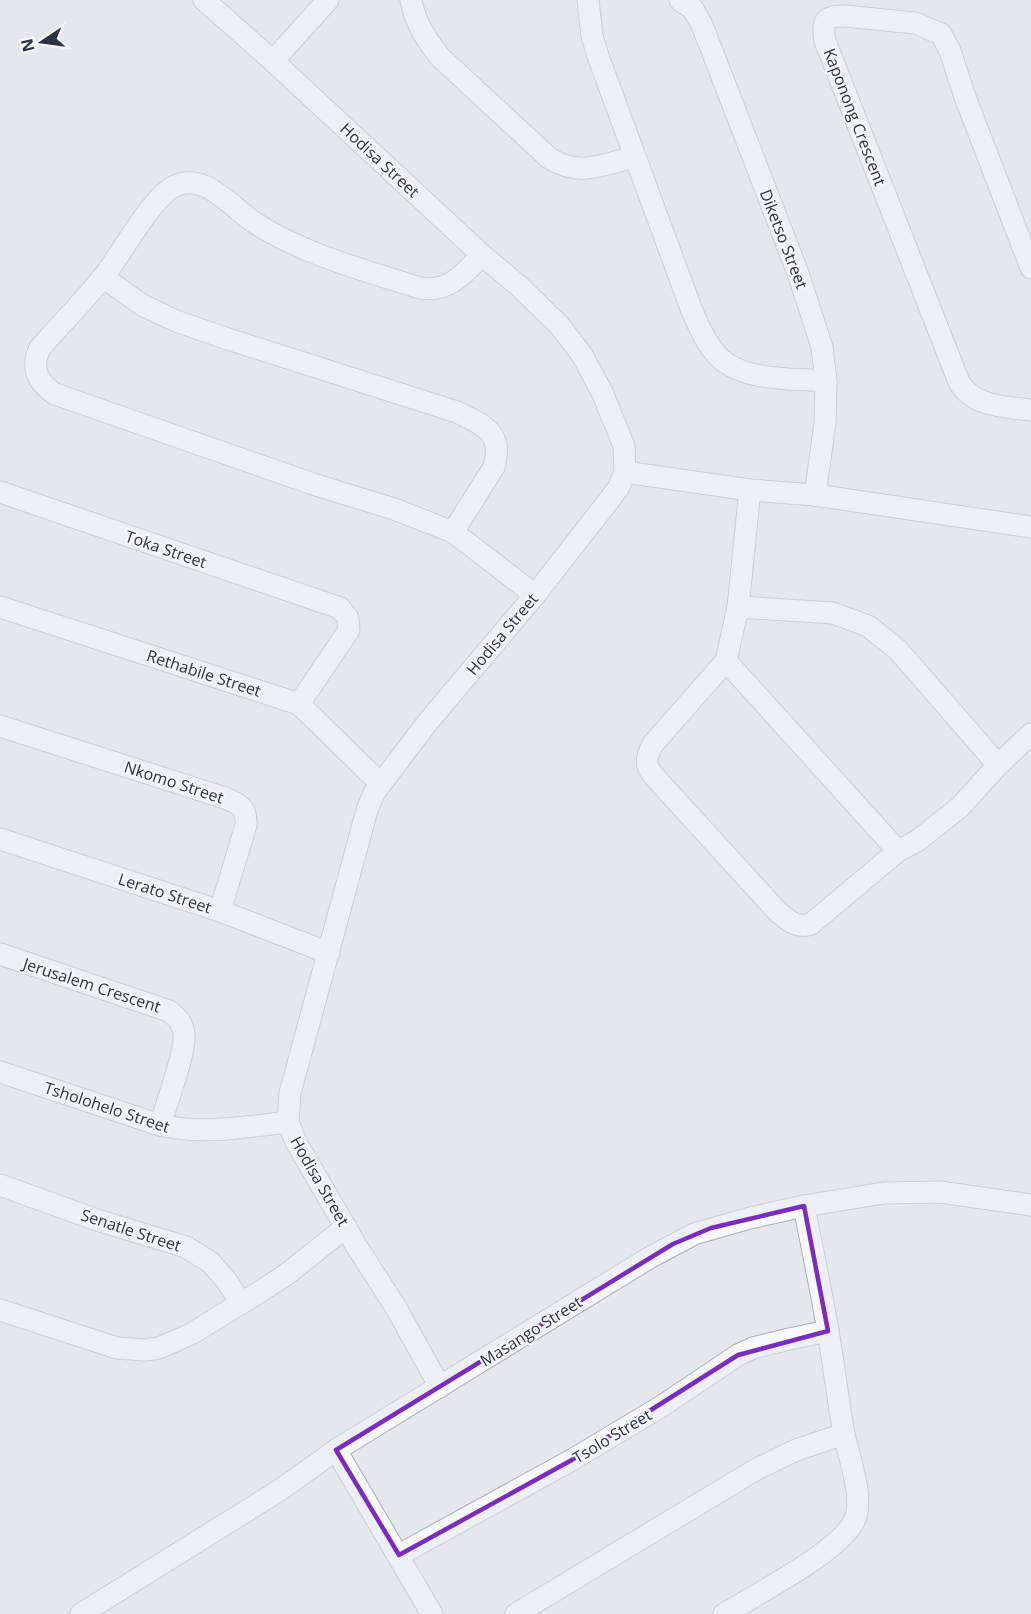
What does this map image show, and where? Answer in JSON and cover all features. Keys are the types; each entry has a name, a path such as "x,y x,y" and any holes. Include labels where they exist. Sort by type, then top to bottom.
{"street":[{"name":"Hodisa Street","path":"204,0 482,255 519,286 560,326 582,355 602,392 624,446 625,472 619,487 535,595 427,723 374,793 367,810 290,1093 288,1122 296,1142 357,1247 395,1306 440,1387"},
{"path":"273,61 328,0"},
{"path":"411,0 416,22 425,39 440,57 549,158 562,166 577,169 601,166 634,157"},
{"path":"588,0 592,36 598,56 692,311 708,344 734,369 753,375 826,381"},
{"name":"Diketso Street","path":"680,0 693,9 702,25 798,273 822,347 826,381 825,423 815,495"},
{"name":"Kaponong Crescent","path":"1031,268 965,97 950,51 941,34 915,23 845,16 828,18 824,22 823,29 825,41 959,382 977,400 1031,410"},
{"path":"482,255 453,283 430,290 420,288 337,262 291,243 246,217 211,189 189,182 174,187 163,195 104,277 40,348 37,355 37,372 43,387 55,394 137,424 394,509 453,532 535,595"},
{"path":"104,277 142,305 176,321 457,412 485,426 491,432 497,458 494,467 453,532"},
{"path":"625,472 750,489 815,495 1031,527"},
{"path":"750,489 738,607 726,661 653,744 647,754 646,763 662,785 777,911 790,922 801,927 811,924 898,851 917,842 951,814 998,765 1031,735"},
{"name":"Toka Street","path":"0,492 333,604 348,618 349,630 298,704"},
{"name":"Rethabile Street","path":"0,607 298,704 381,784"},
{"path":"738,607 833,613 868,626 898,650 998,765"},
{"path":"726,661 898,851"},
{"name":"Nkomo Street","path":"0,726 225,798 242,806 247,816 246,825 220,911"},
{"name":"Lerato Street","path":"0,839 220,911 329,953"},
{"name":"Jerusalem Crescent","path":"0,954 169,1011 176,1016 183,1027 183,1046 160,1125"},
{"name":"Tsholohelo Street","path":"0,1072 160,1125 183,1130 238,1129 288,1122"},
{"name":"Senatle Street","path":"0,1185 97,1220 186,1247 210,1262 226,1280 241,1303"},
{"name":"Masango Street","path":"81,1614 280,1490 336,1450 673,1244 711,1228 804,1206 884,1193 940,1192 1031,1205"},
{"path":"724,1614 816,1558 836,1543 855,1520 857,1494 844,1434 828,1331 804,1206"},
{"path":"0,1310 117,1348 145,1350 159,1348 191,1334 287,1274 346,1227"},
{"name":"Tsolo Street","path":"399,1555 570,1461 662,1406 738,1355 753,1348 828,1331"},
{"path":"516,1614 755,1470 796,1450 844,1434"},
{"path":"336,1450 432,1614"}],"highlighted area":[{"path":"804,1206 828,1331 738,1355 570,1461 399,1555 336,1450 673,1244 711,1228"}]}
